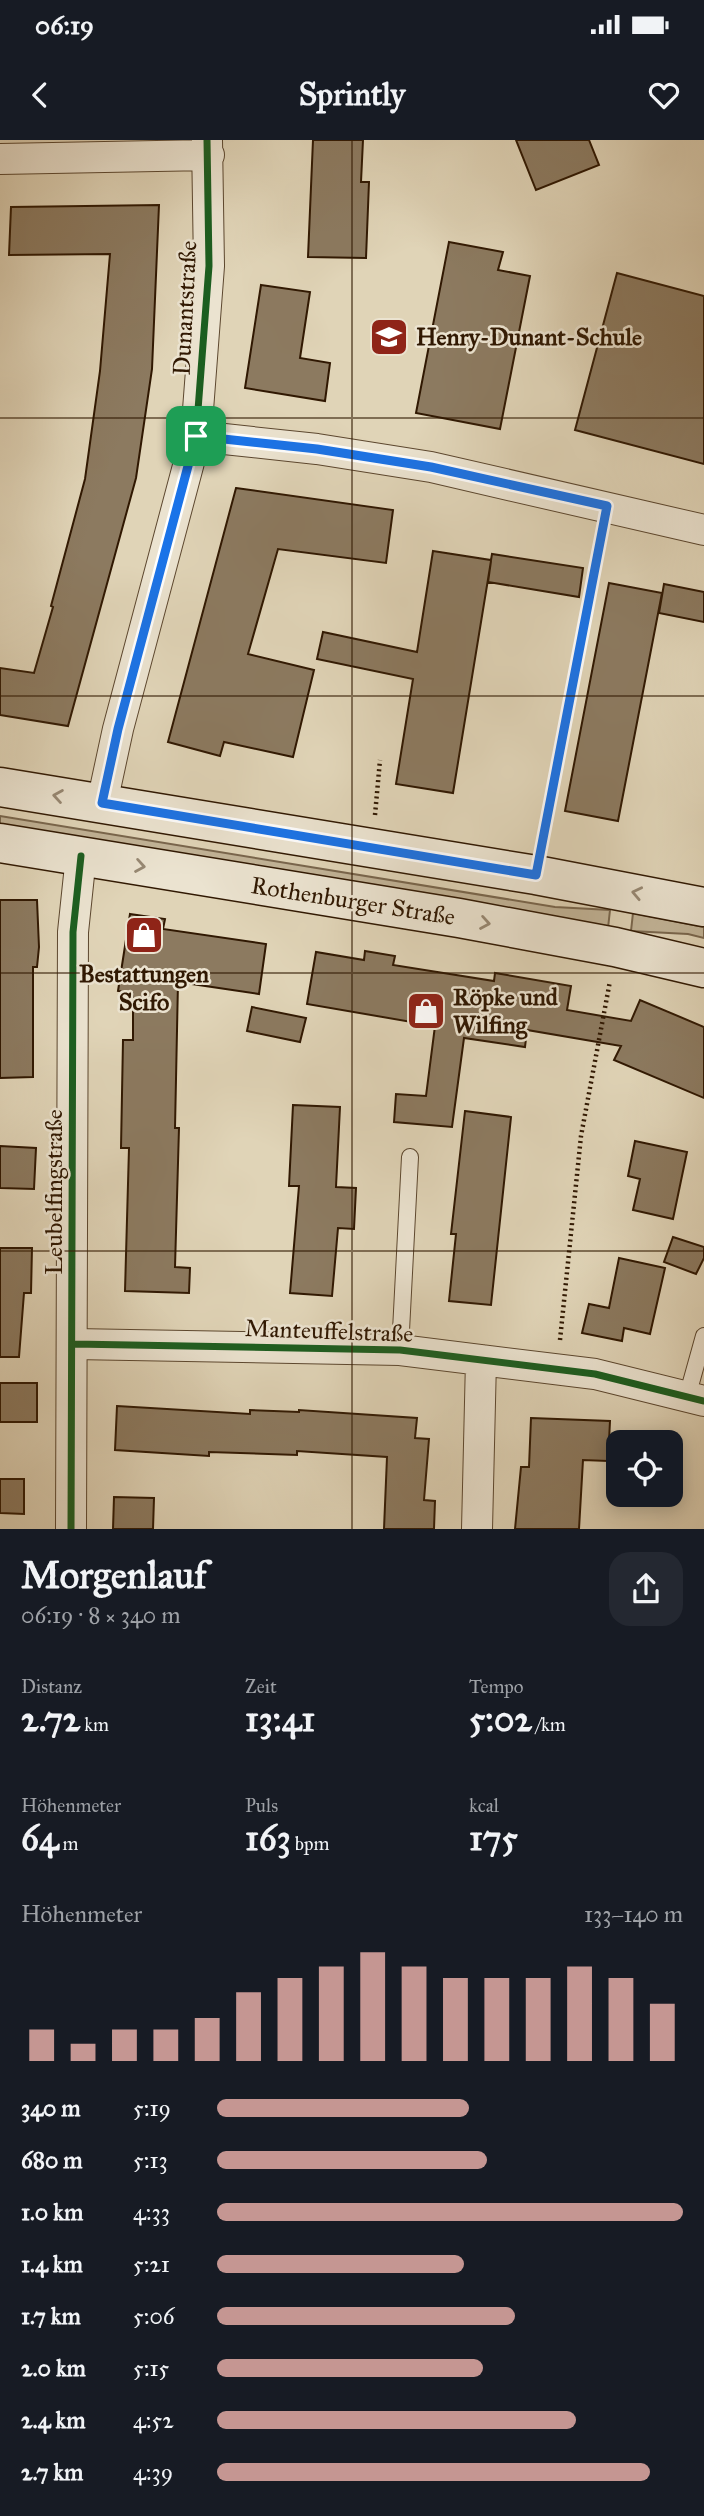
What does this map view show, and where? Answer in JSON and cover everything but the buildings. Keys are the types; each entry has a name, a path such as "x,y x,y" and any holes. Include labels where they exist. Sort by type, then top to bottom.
{"main road":[{"path":"0,787 536,875 704,907"},
{"name":"Rothenburger Straße","path":"0,843 459,918 615,947 704,968"}],"street":[{"name":"Dunantstraße","path":"0,159 208,148 209,266 196,436 118,729 102,803"},
{"path":"196,436 317,449 431,467 704,530"},
{"name":"Leubelfingstraße","path":"71,1529 74,932 81,856"},
{"name":"Manteuffelstraße","path":"74,1344 400,1350 595,1374 696,1399"},
{"path":"477,1529 481,1360"}],"lane":[{"path":"400,1350 410,1157"},
{"path":"696,1399 704,1336"}],"path":[{"path":"536,875 607,506"},
{"path":"372,848 380,760"},
{"path":"557,1368 581,1136 615,947"}],"shaded area":[{"path":"0,816 555,907 610,910 608,928 0,827"},
{"path":"633,913 704,927 704,938 688,934 631,931"}],"cycle path":[{"path":"102,803 118,729 196,436 209,266 207,140"},
{"path":"71,1529 73,932 81,856"},
{"path":"74,1344 400,1350 595,1374 704,1401"}],"place":[{"name":"Henry-Dunant-Schule","path":"389,337"},
{"name":"Bestattungen Scifo","path":"144,935"},
{"name":"Röpke und Wilfing","path":"426,1011"}],"route":[{"path":"196,436 317,449 431,467 607,506 536,875 102,803 118,729 196,436"}]}
